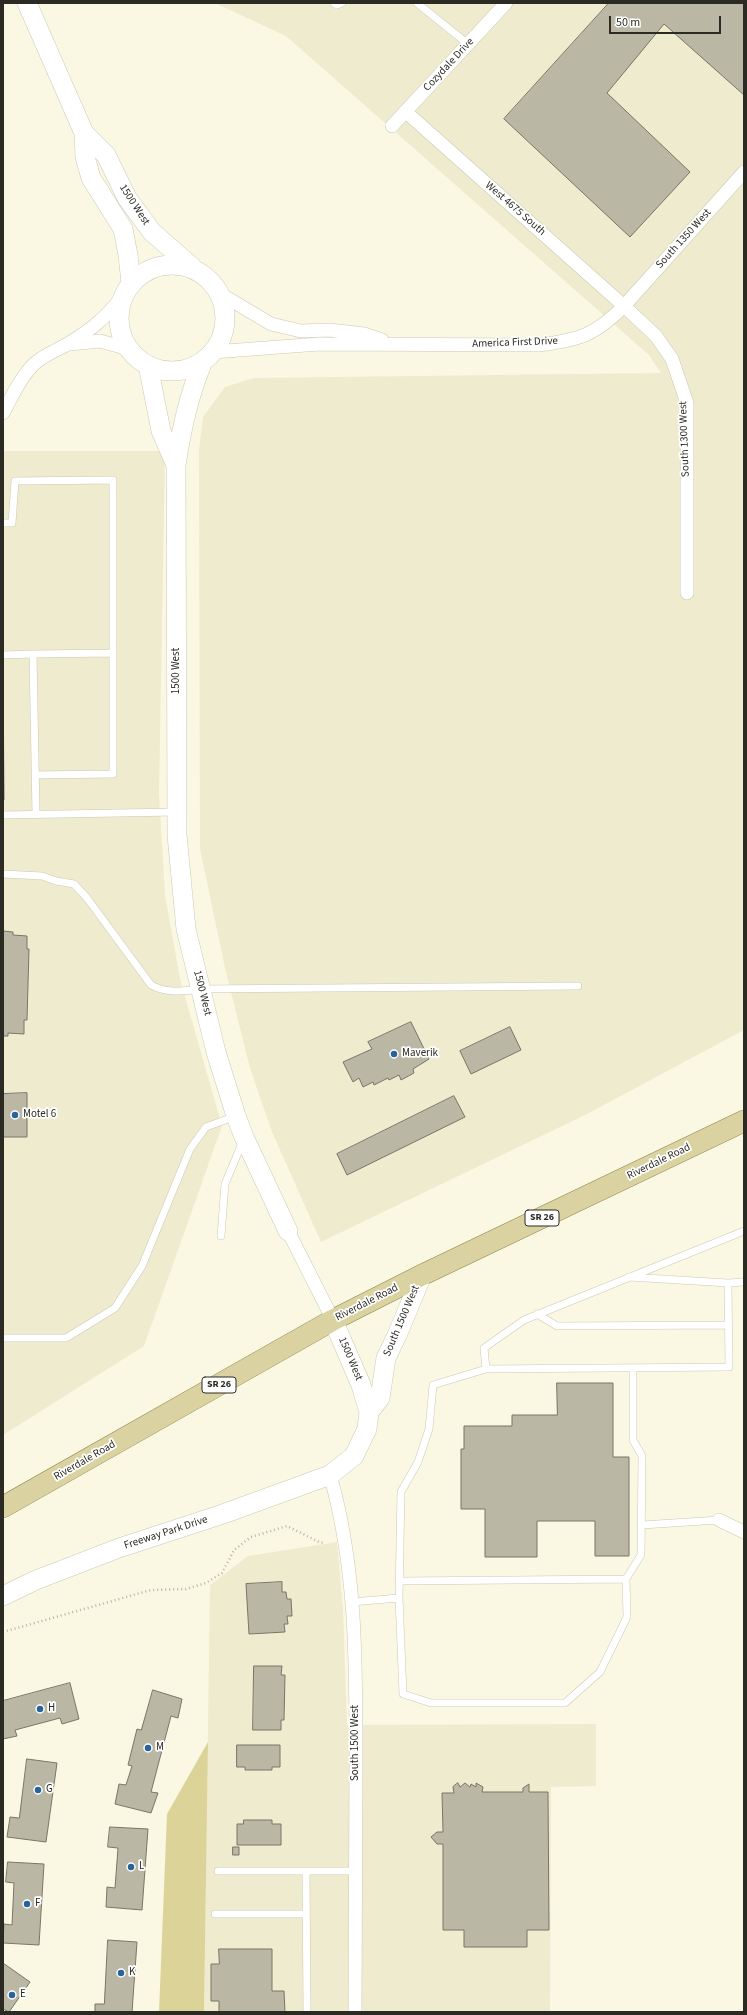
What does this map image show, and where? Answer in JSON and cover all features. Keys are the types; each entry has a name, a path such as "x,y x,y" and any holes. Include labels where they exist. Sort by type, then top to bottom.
{"main road":[{"name":"Riverdale Road","path":"3,1507 333,1320 422,1275 744,1121"}],"street":[{"name":"1500 West","path":"27,3 84,133 85,157 91,178 123,229 128,255 126,291"},
{"name":"Cozydale Drive","path":"392,126 506,3"},
{"name":"West 4675 South","path":"406,112 624,306"},
{"name":"1500 West","path":"84,133 106,154 127,198 152,232 195,269"},
{"name":"South 1350 West","path":"624,306 744,172"},
{"path":"3,413 22,380 34,364 50,352 64,346 106,317 126,291 144,272 160,265 178,264 195,269 209,279 219,293 224,308 225,323 221,338 208,356 190,368 176,371 161,370 148,366 137,358 129,349 120,334 118,316 126,291"},
{"name":"America First Drive","path":"219,293 271,324 301,331 330,330 364,334 395,344"},
{"name":"America First Drive","path":"208,356 319,344 539,344 566,342 589,333 606,324 624,306"},
{"name":"South 1300 West","path":"624,306 656,336 672,359 686,403 686,593"},
{"path":"64,346 100,341 129,349"},
{"name":"1500 West","path":"208,356 190,393 182,422 176,466 177,835 186,929 216,1052 236,1116 244,1137 288,1231 333,1320 361,1385 369,1412 367,1428 354,1456 330,1475"},
{"name":"1500 West","path":"148,366 161,431 176,466"},
{"name":"South 1500 West","path":"369,1412 380,1398 386,1358 422,1275"},
{"name":"South 1500 West","path":"330,1475 339,1507 346,1542 352,1602 356,1695 355,2012"},
{"name":"Freeway Park Drive","path":"3,1596 36,1580 119,1548 223,1514 330,1475"},
{"path":"719,1520 744,1532"}],"lane":[{"path":"334,3 337,5 342,3"},
{"path":"417,3 468,44"},
{"path":"3,523 12,523 15,481 113,480 113,774 35,775"},
{"path":"3,655 113,653"},
{"path":"33,654 36,814"},
{"path":"3,814 177,812"},
{"path":"3,874 42,876 56,881 74,884 87,898 151,985 161,991 172,992 200,989 578,986"},
{"path":"3,1338 66,1338 115,1308 142,1266 190,1149 206,1127 236,1116"},
{"path":"221,1236 224,1184 244,1137"},
{"path":"486,1369 484,1348 524,1320 627,1277 744,1231"},
{"path":"627,1277 728,1283 744,1282"},
{"path":"633,1368 633,1440 642,1456 641,1555 626,1579 627,1617 600,1672 565,1703 431,1703 403,1694 399,1598 401,1492 418,1462 429,1429 433,1385 486,1369 730,1367 728,1283"},
{"path":"537,1314 556,1326 729,1325"},
{"path":"642,1525 719,1520"},
{"path":"400,1581 626,1579"},
{"path":"352,1602 399,1598"},
{"path":"218,1871 356,1871"},
{"path":"306,1871 305,1914 308,1927 306,2012"},
{"path":"215,1914 305,1914"}],"path":[{"path":"3,1632 151,1590 186,1589 206,1583 222,1573 234,1550 251,1537 287,1526 324,1543"}],"shaded area":[{"path":"215,3 744,3 744,1030 585,1115 321,1242 272,1132 250,1068 225,968 200,849 199,450 203,417 225,387 254,378 661,373 649,355 286,36"},
{"path":"4,451 165,451 159,794 165,895 180,979 222,1126 144,1346 3,1435"},
{"path":"337,1542 343,1610 347,1725 596,1724 596,1786 551,1787 550,2012 204,2012 210,1585 248,1556"},
{"path":"208,1742 204,2012 159,2012 167,1814"}],"building":[{"path":"609,3 744,3 744,95 664,24 607,93 690,172 630,237 504,119"},
{"path":"3,667 4,800 3,800"},
{"path":"3,931 13,932 13,935 27,936 27,949 29,949 27,1020 24,1020 24,1034 8,1033 8,1036 3,1036"},
{"name":"Maverik","path":"411,1022 429,1059 413,1069 414,1073 401,1080 399,1075 389,1080 388,1078 374,1085 373,1082 363,1087 359,1078 353,1082 343,1062 372,1049 368,1042"},
{"name":"Maverik","path":"510,1027 521,1050 471,1074 460,1051"},
{"name":"Motel 6","path":"27,1093 27,1137 3,1137 3,1094"},
{"path":"454,1096 465,1117 347,1175 337,1154"},
{"path":"557,1383 613,1383 613,1457 629,1457 629,1556 595,1556 595,1521 537,1521 537,1557 485,1557 485,1509 461,1509 461,1449 464,1449 464,1426 512,1426 512,1415 557,1415"},
{"path":"282,1582 282,1592 286,1592 287,1599 291,1599 292,1616 287,1616 288,1624 284,1624 285,1632 249,1634 246,1584"},
{"path":"254,1666 282,1666 281,1675 285,1675 284,1720 281,1720 281,1730 253,1730"},
{"name":"H","path":"70,1683 79,1719 62,1724 60,1718 15,1730 17,1736 3,1739 3,1701"},
{"name":"M","path":"153,1690 182,1699 178,1718 171,1716 151,1792 158,1793 151,1813 115,1804 119,1784 126,1785 132,1766 128,1765 137,1729 141,1730"},
{"path":"237,1745 280,1745 280,1767 272,1767 272,1770 245,1770 245,1767 237,1767"},
{"name":"G","path":"27,1759 57,1763 46,1842 7,1837 10,1817 19,1818"},
{"path":"458,1783 460,1787 465,1783 470,1787 471,1784 476,1787 476,1783 483,1787 482,1792 523,1792 523,1788 529,1784 529,1792 548,1792 549,1930 527,1930 527,1947 464,1947 464,1930 443,1930 443,1844 437,1844 431,1837 437,1832 443,1832 442,1793 454,1793 453,1787"},
{"path":"244,1820 272,1820 272,1824 281,1824 281,1845 237,1845 237,1824 243,1824"},
{"name":"L","path":"110,1827 148,1829 142,1910 106,1907 107,1887 115,1888 118,1848 108,1847"},
{"path":"233,1847 239,1847 239,1855 233,1855"},
{"name":"F","path":"8,1862 44,1864 39,1945 3,1943 4,1924 12,1925 14,1883 6,1882"},
{"name":"K","path":"108,1940 137,1942 132,2012 95,2012 95,2004 104,2004"},
{"path":"219,1949 272,1949 272,1991 284,1991 285,2012 219,2012 219,2001 211,2001 211,1964 219,1964"},
{"name":"E","path":"3,1963 30,1982 9,2012 3,2009"}],"place":[{"name":"Maverik","path":"394,1054"},
{"name":"Motel 6","path":"15,1115"},
{"name":"H","path":"40,1709"},
{"name":"M","path":"148,1748"},
{"name":"G","path":"38,1790"},
{"name":"L","path":"131,1867"},
{"name":"F","path":"27,1904"},
{"name":"K","path":"121,1973"},
{"name":"E","path":"12,1995"}]}
